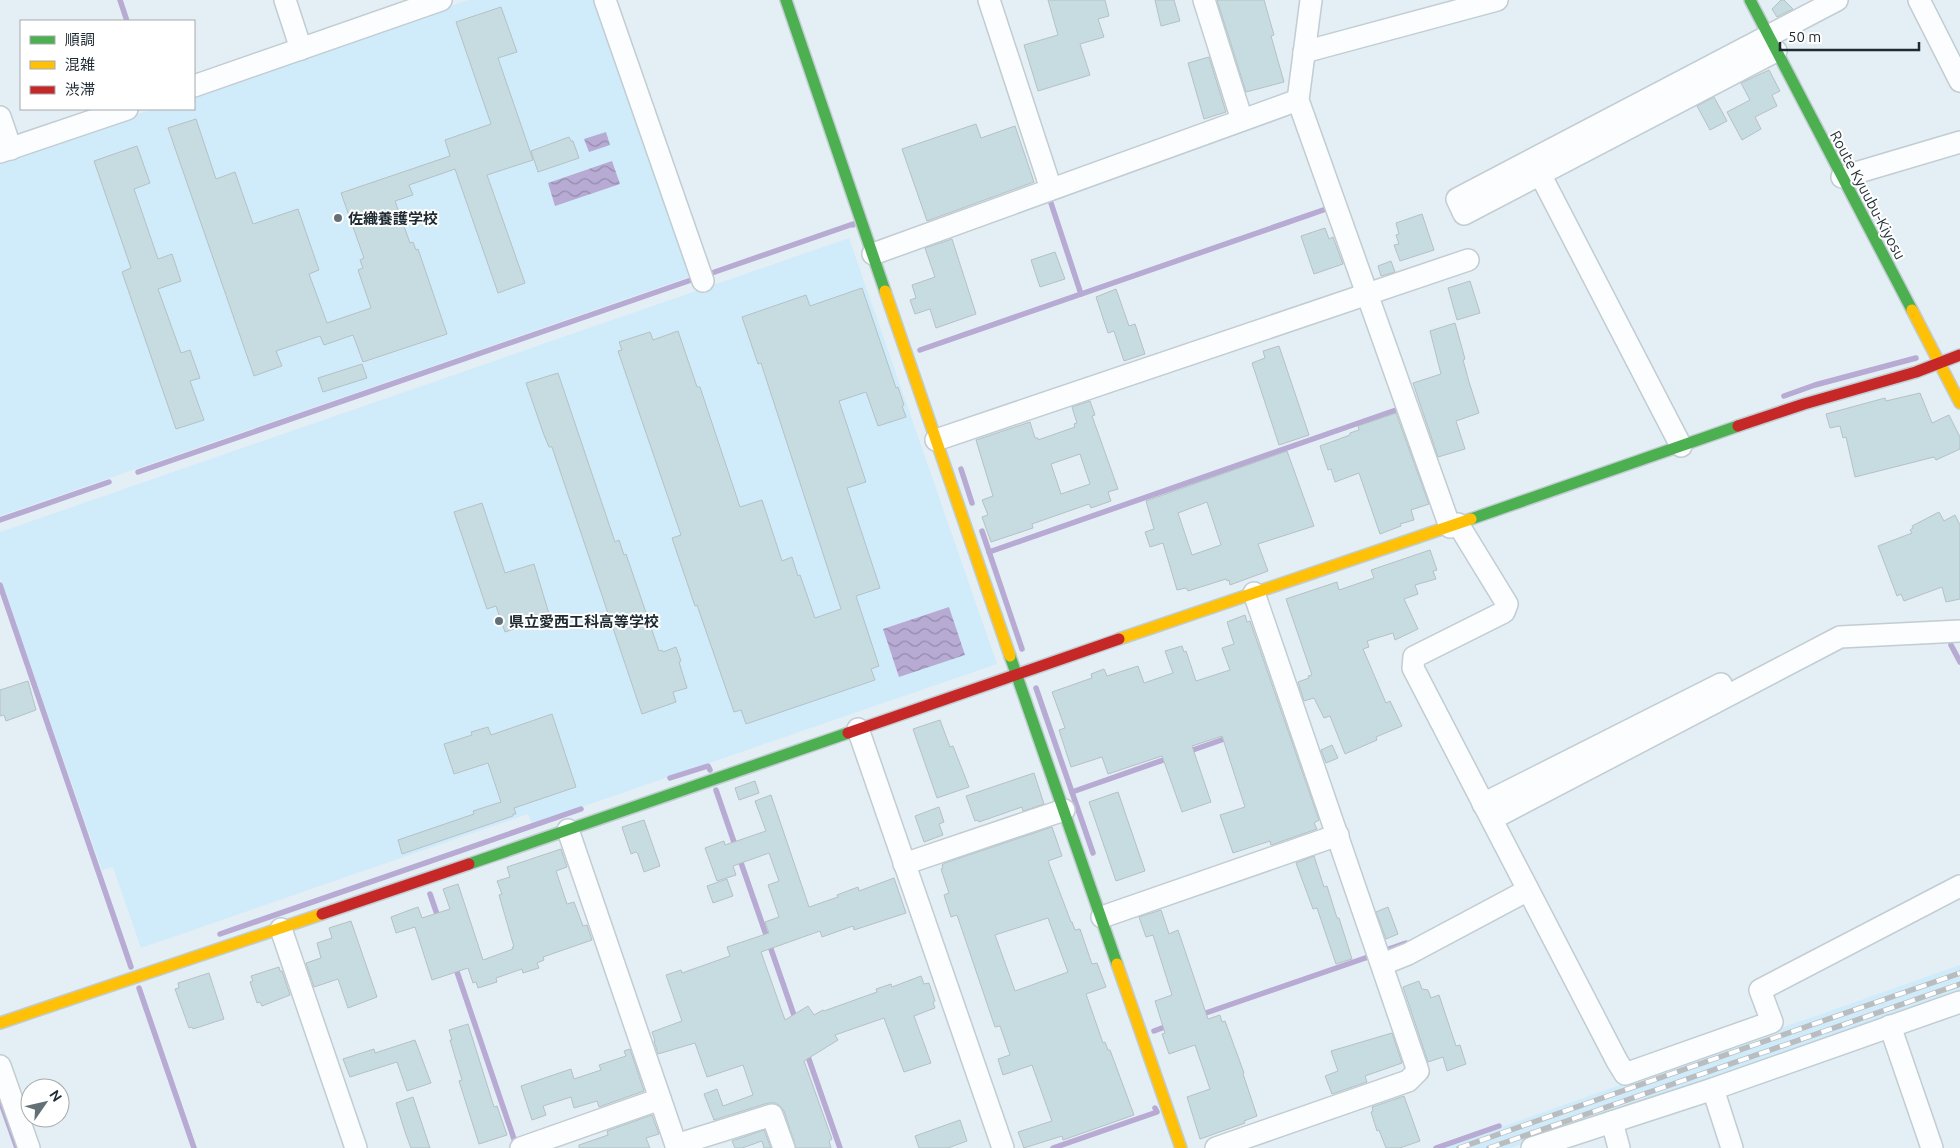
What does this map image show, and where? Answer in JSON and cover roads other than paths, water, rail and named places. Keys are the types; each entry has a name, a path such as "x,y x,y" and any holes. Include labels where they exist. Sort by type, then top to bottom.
{"street":[{"path":"285,0 301,49"},
{"path":"195,86 442,0"},
{"path":"606,0 703,281"},
{"path":"786,0 1016,674 1181,1148"},
{"path":"989,0 1050,189"},
{"path":"1204,0 1242,120"},
{"path":"1311,0 1298,100 1454,525 1507,604 1504,612 1414,657 1413,668 1625,1074 1772,1022 1760,990 1960,886"},
{"path":"1304,52 1497,0"},
{"name":"Route Kyuubu-Kiyosu","path":"1750,0 1960,403"},
{"path":"1772,44 1457,199 1464,214 1540,174 1772,44 1837,0"},
{"path":"1919,0 1960,80"},
{"path":"873,254 1298,100"},
{"path":"0,118 5,150 123,110"},
{"path":"1842,177 1960,142"},
{"path":"1540,174 1681,446"},
{"path":"936,440 1468,260"},
{"path":"0,1024 281,929 1805,403 1902,377 1960,355"},
{"path":"1216,1148 1408,1081 1418,1071 1254,593"},
{"path":"1488,812 1782,652 1789,664 1840,637 1960,631"},
{"path":"858,729 1003,1148"},
{"path":"904,864 1064,810"},
{"path":"568,830 677,1147 772,1115 784,1148"},
{"path":"1102,917 1338,834"},
{"path":"1382,964 1408,954 1528,890"},
{"path":"281,929 356,1148"},
{"path":"1532,1148 1712,1089 1960,1002"},
{"path":"1890,1026 1932,1148"},
{"path":"0,1066 29,1148"},
{"path":"1712,1089 1732,1148"},
{"path":"521,1148 660,1099"},
{"path":"1612,1122 1619,1148"}],"water":[{"path":"606,132 610,145 589,152 584,139"},
{"path":"612,161 620,184 555,206 548,183"},
{"path":"949,607 965,655 899,677 883,629"}],"waterway":[{"path":"120,0 127,20"},
{"path":"1049,197 1081,294"},
{"path":"920,350 1329,208"},
{"path":"709,274 853,225"},
{"path":"138,472 694,279"},
{"path":"1784,396 1815,385 1916,358"},
{"path":"989,552 1396,410"},
{"path":"961,469 972,503"},
{"path":"0,520 109,482"},
{"path":"982,531 1022,649"},
{"path":"0,585 131,967"},
{"path":"1951,645 1960,662"},
{"path":"1036,688 1093,853"},
{"path":"1187,752 1230,737"},
{"path":"1072,792 1169,758"},
{"path":"670,778 708,766 710,770"},
{"path":"716,790 736,848"},
{"path":"220,934 581,809"},
{"path":"739,857 796,1021"},
{"path":"430,894 439,920"},
{"path":"1386,950 1406,943"},
{"path":"1200,1015 1371,956"},
{"path":"455,966 514,1139"},
{"path":"139,988 194,1148"},
{"path":"1154,1031 1170,1025"},
{"path":"806,1051 840,1148"},
{"path":"0,1100 17,1148"},
{"path":"1053,1148 1157,1112 1155,1108"},
{"path":"1436,1148 1499,1126"}],"railway":[{"path":"1459,1148 1960,973"},
{"path":"1489,1148 1960,984"}],"place":[{"name":"佐織養護学校","path":"338,218"},
{"name":"県立愛西工科高等学校","path":"499,621"}]}
